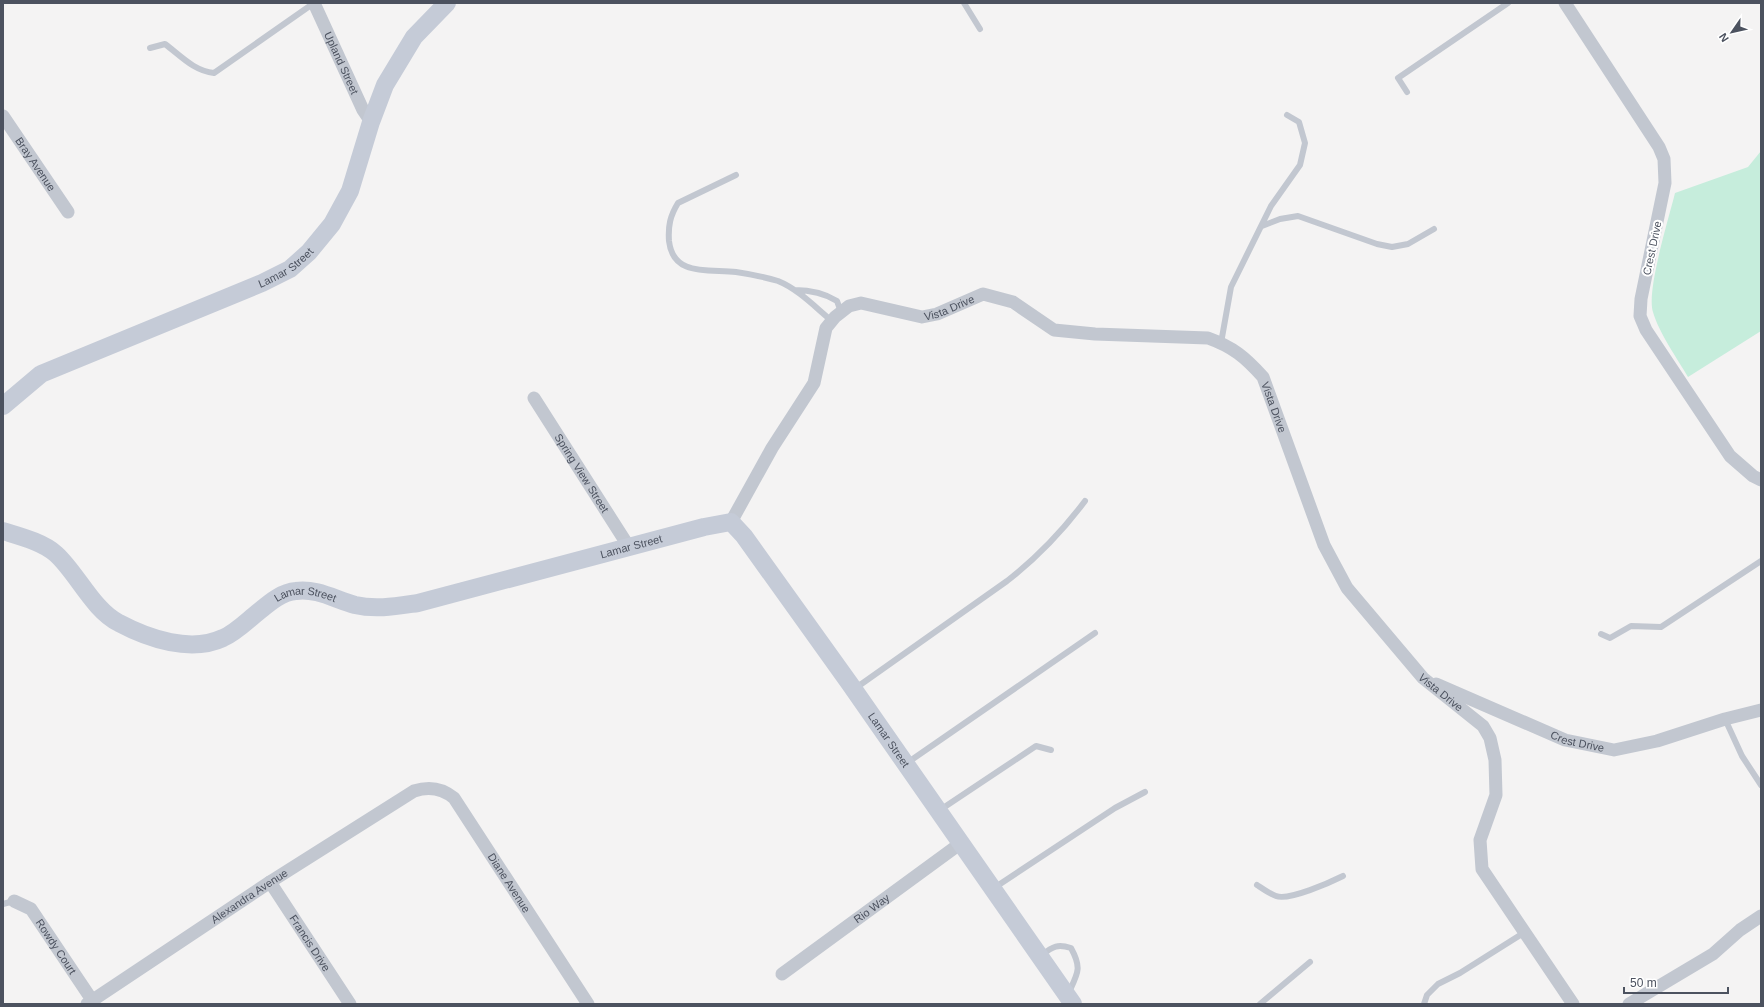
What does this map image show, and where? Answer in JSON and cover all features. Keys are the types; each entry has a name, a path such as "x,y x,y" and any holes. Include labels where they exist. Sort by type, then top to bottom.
{"street":[{"name":"Upland Street","path":"314,3 363,110 371,122"},
{"name":"Lamar Street","path":"3,406 41,374 236,294 290,270 309,252 332,224 350,191 371,122 385,86 414,37 447,3"},
{"name":"Crest Drive","path":"1565,3 1659,147 1664,159 1665,183 1640,299 1640,316 1646,330 1730,456 1753,476 1761,480"},
{"name":"Bray Avenue","path":"3,116 68,212"},
{"name":"Vista Drive","path":"837,316 849,306 861,303 922,317 937,314 983,294 1013,302 1054,330 1095,334 1208,338 1243,356 1263,377 1324,544 1347,588 1423,678 1483,726 1490,738 1495,760 1496,795 1480,840 1482,869 1573,1004"},
{"path":"731,522 772,448 814,383 825,332 837,316"},
{"name":"Spring View Street","path":"534,398 630,547"},
{"name":"Lamar Street","path":"3,531 25,537 55,553 73,573 96,604 117,622 138,632 179,644 202,645 224,638 271,602 288,592 305,591 324,594 355,605 381,607 412,604 731,522 744,536 850,684 1070,1000"},
{"name":"Crest Drive","path":"1423,678 1565,740 1614,750 1658,741 1725,719 1761,710"},
{"name":"Diane Avenue","path":"414,791 435,788 448,793 454,798 588,1004"},
{"name":"Alexandra Avenue","path":"90,1002 270,882 414,791"},
{"name":"Rio Way","path":"782,974 961,843"},
{"name":"Francis Drive","path":"270,882 350,1004"},
{"name":"Rowdy Court","path":"8,903 31,909 90,1002"},
{"path":"1629,1004 1713,954 1740,930 1761,916"}],"lane":[{"path":"150,48 165,44 194,67 204,72 214,73 314,3"},
{"path":"964,3 980,29"},
{"path":"1407,92 1398,78 1508,3"},
{"path":"1220,343 1231,287 1271,206 1300,165 1304,153 1305,143 1300,122 1287,115"},
{"path":"736,175 678,203 672,212 668,227 670,251 677,261 685,267 700,270 736,272 775,280 790,286 837,316"},
{"path":"1262,226 1280,219 1298,216 1377,244 1392,247 1408,244 1434,230"},
{"path":"795,290 809,290 830,296 837,301 837,316"},
{"path":"850,684 860,685 1030,564 1062,531 1085,501"},
{"path":"1601,634 1610,638 1631,626 1661,627 1761,560"},
{"path":"906,764 1095,634"},
{"path":"1725,719 1742,756 1761,785"},
{"path":"938,810 1036,746 1051,750"},
{"path":"993,889 1115,808 1145,792"},
{"path":"1257,885 1277,897 1298,894 1327,884 1344,876"},
{"path":"1424,1004 1428,995 1438,984 1460,973 1525,932"},
{"path":"1040,957 1049,950 1060,945 1071,948 1078,960 1077,975 1070,1000"},
{"path":"1260,1004 1310,962"}],"green space":[{"path":"1761,151 1761,331 1688,377 1659,328 1653,312 1652,302 1655,272 1675,193 1748,167"}]}
